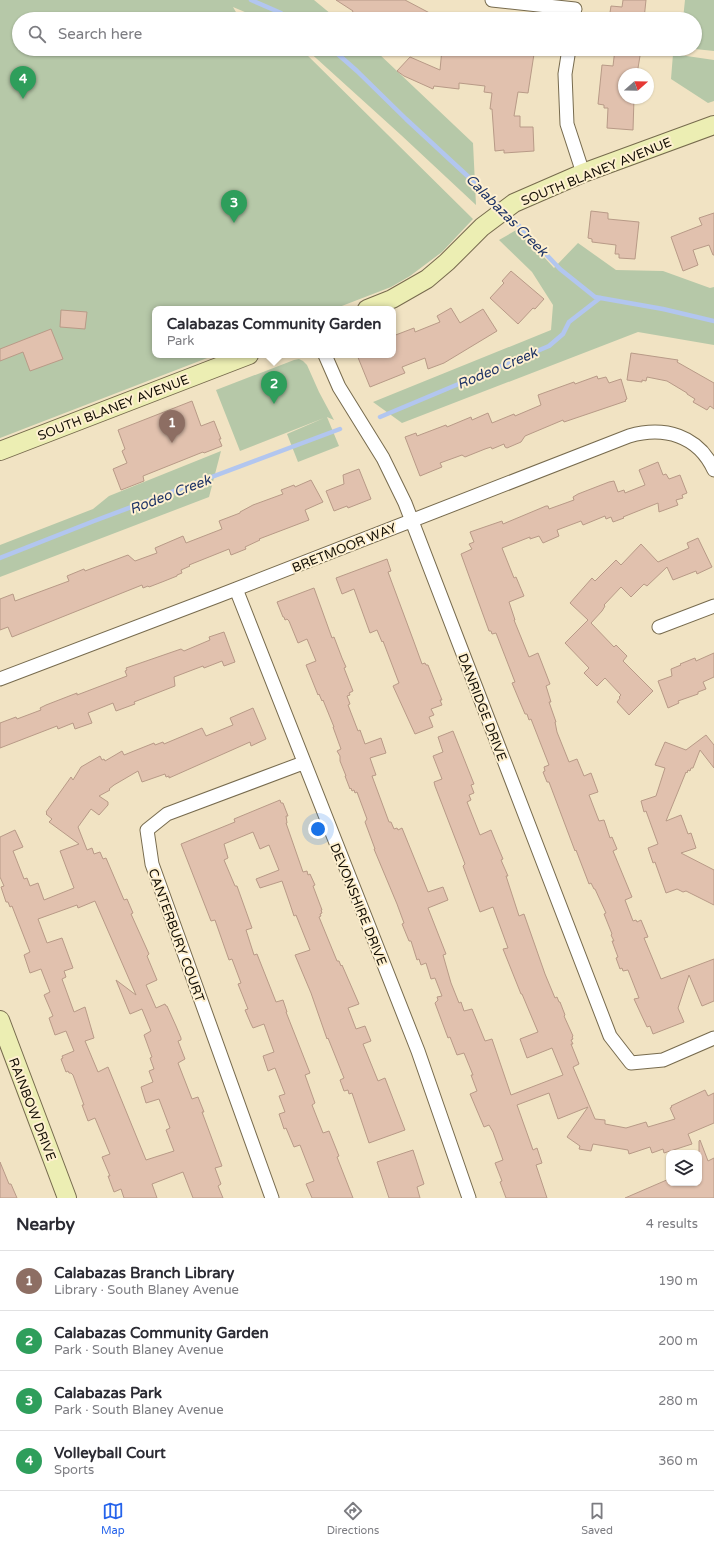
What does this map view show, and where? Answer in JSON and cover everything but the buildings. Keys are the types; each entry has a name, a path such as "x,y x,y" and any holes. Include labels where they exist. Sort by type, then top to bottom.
{"street":[{"path":"492,0 575,9"},
{"path":"568,56 566,74 567,124 583,173"},
{"name":"SOUTH BLANEY AVENUE","path":"374,306 392,299 427,279 447,262 482,226 514,203 583,173 714,125"},
{"name":"SOUTH BLANEY AVENUE","path":"0,451 241,358"},
{"name":"DANRIDGE DRIVE","path":"326,358 339,387 382,458 405,503 610,1036 631,1063 663,1060 714,1038"},
{"name":"BRETMOOR WAY","path":"0,679 236,590 411,520 630,436 644,432 659,431 670,433 689,441 706,456 714,470"},
{"name":"DEVONSHIRE DRIVE","path":"236,590 303,763 418,1051 469,1198"},
{"path":"659,627 714,606"},
{"name":"CANTERBURY COURT","path":"272,1198 152,864 147,830 167,814 303,763"},
{"name":"RAINBOW DRIVE","path":"0,1020 67,1198"}],"green space":[{"path":"0,0 314,0 329,12 245,12 233,7 236,12 12,12 12,56 308,56 473,219 442,252 410,276 391,287 342,306 152,306 152,358 207,358 0,438"},
{"path":"685,0 714,0 714,51 702,50 702,12 684,12"},
{"path":"314,56 381,56 473,143 476,205"},
{"path":"673,56 687,56 714,60 714,101 708,103 671,79"},
{"path":"518,229 554,268 578,243 616,270 663,271 710,288 714,287 714,345 638,332 402,423 373,402 551,330 553,305 532,272 499,240"},
{"path":"299,359 307,365 334,420 327,417 339,446 298,462 287,434 324,418 240,451 216,390"},
{"path":"221,451 209,497 0,577 0,545 93,509 109,496"}],"waterway":[{"name":"Calabazas Creek","path":"251,0 279,12"},
{"name":"Calabazas Creek","path":"340,56 501,207"},
{"name":"Calabazas Creek","path":"506,212 560,269 595,297 663,309 714,321"},
{"name":"Rodeo Creek","path":"380,417 549,346 563,334 569,322 600,298"},
{"name":"Rodeo Creek","path":"0,558 94,521 340,429"}],"place":[{"name":"Volleyball Court","path":"23,99"},
{"name":"Calabazas Park","path":"234,223"},
{"name":"Calabazas Community Garden","path":"274,404"},
{"name":"Calabazas Branch Library","path":"172,443"}]}
